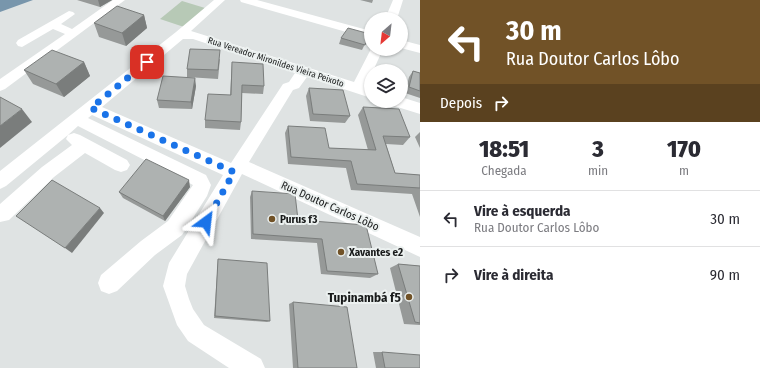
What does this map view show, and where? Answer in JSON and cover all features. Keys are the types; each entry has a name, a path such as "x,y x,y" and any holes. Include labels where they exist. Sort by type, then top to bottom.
{"street":[{"path":"0,86 120,0"},
{"path":"0,181 180,35 220,0"},
{"path":"245,0 364,33"},
{"path":"394,12 398,0"},
{"path":"22,43 69,14"},
{"path":"52,25 73,33"},
{"name":"Rua Vereador Mironildes Vieira Peixoto","path":"180,35 194,35 364,91"},
{"path":"408,46 420,49"},
{"path":"252,368 196,333 185,317 174,286 177,271 237,169 288,87 294,85 299,69"},
{"path":"408,105 420,109"},
{"path":"84,113 200,180 202,185 201,190 175,228 148,248 109,283"},
{"name":"Rua Doutor Carlos Lôbo","path":"84,113 237,169 420,247"},
{"path":"62,131 121,165"},
{"path":"2,214 48,172 84,145"}],"green space":[{"path":"182,1 205,8 184,27 160,19"}],"water":[{"path":"0,0 33,0 0,12"}],"building":[{"path":"117,6 144,15 122,33 94,23"},
{"path":"348,28 364,32 364,45 341,38"},
{"path":"190,49 220,50 218,70 187,69"},
{"path":"52,50 84,62 56,84 24,70"},
{"path":"232,62 263,64 264,86 242,85 241,122 205,120 208,94 231,95"},
{"path":"413,71 420,73 420,91 409,87"},
{"path":"163,76 195,78 191,102 157,100"},
{"path":"309,88 343,90 350,116 313,114"},
{"path":"0,97 22,109 0,126"},
{"path":"363,107 399,109 410,137 383,136 395,173 420,175 420,188 357,184 351,161 291,157 288,126 325,128 329,148 376,150"},
{"path":"146,159 189,180 163,216 119,192"},
{"path":"52,180 100,208 65,248 16,216"},
{"path":"252,191 295,194 298,220 366,225 378,274 327,271 322,239 253,234"},
{"path":"218,259 267,263 270,321 215,316"},
{"path":"398,264 420,266 420,323 415,322"},
{"path":"293,302 347,307 357,368 298,368"},
{"path":"382,352 420,355 420,368 385,368"}],"place":[{"name":"Purus f3","path":"272,219"},
{"name":"Xavantes e2","path":"341,252"},
{"name":"Tupinambá f5","path":"409,297"}],"route":[{"path":"147,62 91,108 234,172 206,222"}]}
